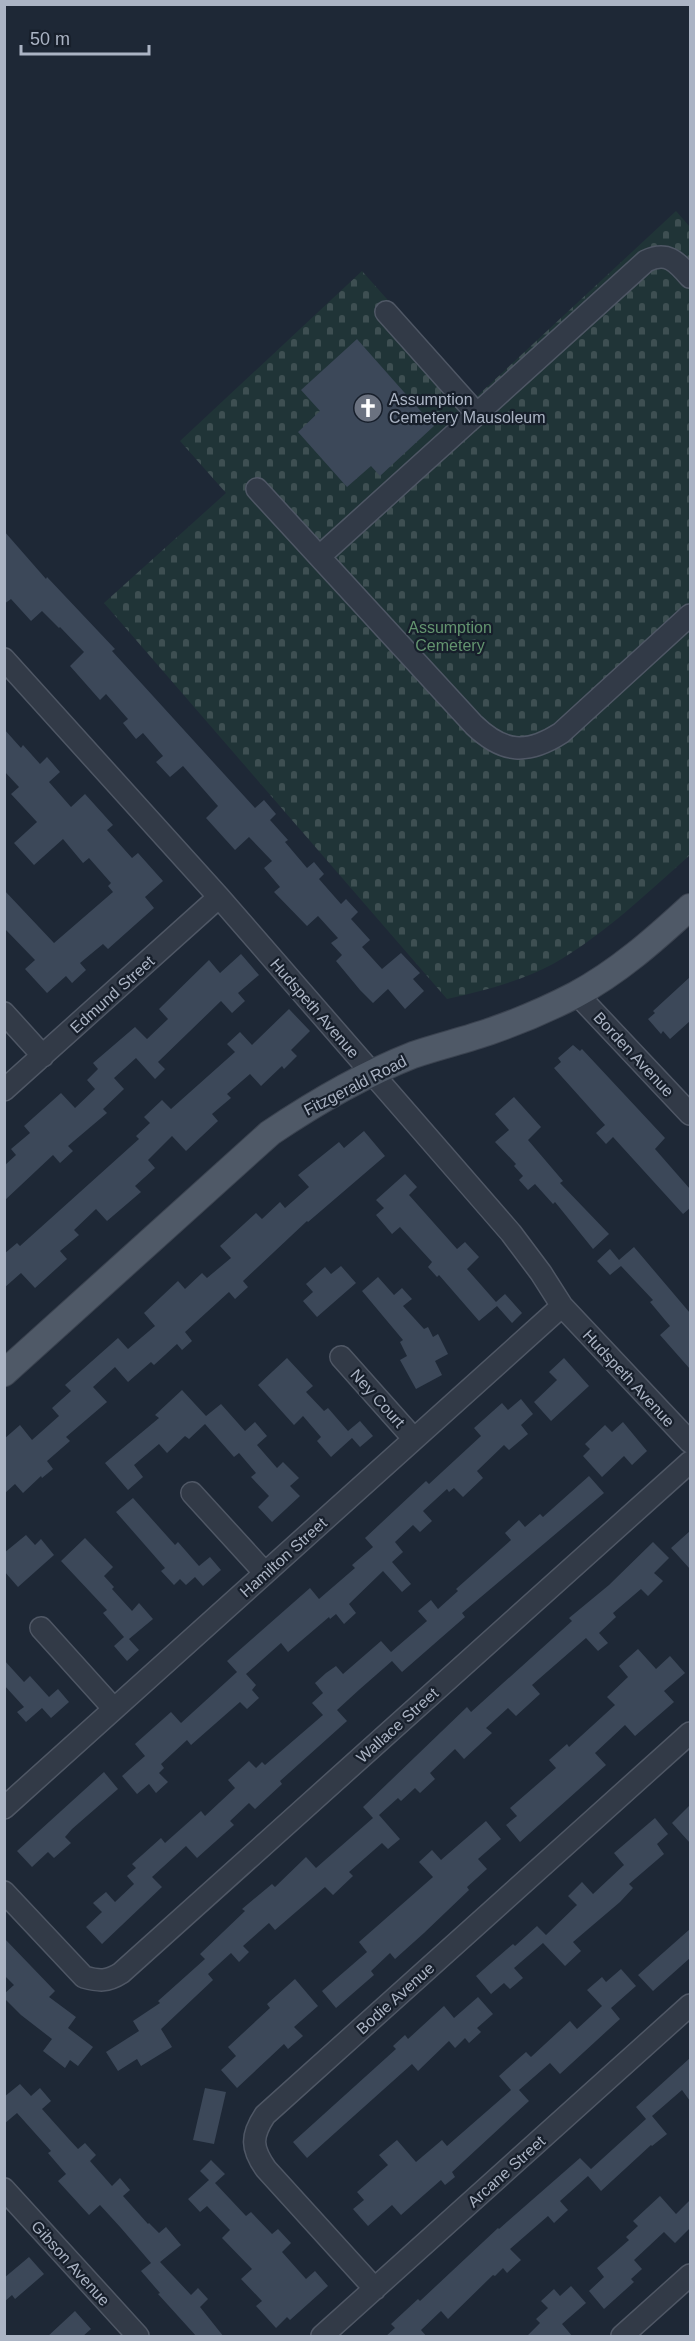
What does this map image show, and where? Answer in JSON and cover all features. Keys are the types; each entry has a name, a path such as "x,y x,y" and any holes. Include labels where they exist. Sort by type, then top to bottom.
{"main road":[{"name":"Fitzgerald Road","path":"4,1373 270,1133 319,1100 371,1073 413,1055 502,1027 577,994 613,972 648,945 690,907"}],"street":[{"path":"320,556 646,261 657,256 668,258 679,264 690,277"},
{"path":"386,312 477,414"},
{"path":"257,489 474,725 488,739 506,747 526,748 545,743 561,733 690,615"},
{"name":"Hudspeth Avenue","path":"4,659 219,897 511,1233 562,1306 690,1442"},
{"name":"Edmund Street","path":"4,1090 219,897"},
{"name":"Borden Avenue","path":"577,994 690,1114"},
{"path":"4,1013 43,1056"},
{"name":"Hamilton Street","path":"4,1808 562,1306"},
{"name":"Ney Court","path":"341,1357 414,1439"},
{"name":"Wallace Street","path":"4,1892 72,1967 84,1977 99,1981 111,1980 690,1462"},
{"path":"192,1493 265,1573"},
{"path":"41,1628 114,1709"},
{"name":"Bodie Avenue","path":"375,2289 266,2169 257,2156 254,2142 257,2127 265,2115 690,1733"},
{"name":"Arcane Street","path":"322,2337 690,2005"},
{"name":"Gibson Avenue","path":"7,2197 138,2337"},
{"path":"622,2337 690,2275"}],"green space":[{"name":"Assumption Cemetery","path":"676,211 690,227 690,855 641,899 572,953 541,970 515,980 447,999 104,603 226,493 180,441 362,271 475,398"}],"building":[{"name":"Assumption Cemetery Mausoleum","path":"357,339 434,426 380,476 371,466 347,487 298,432 320,411 301,390"},
{"path":"4,531 46,579 47,577 115,649 112,651 255,808 264,800 276,814 270,820 288,840 285,842 307,868 314,862 324,874 319,879 341,904 346,899 358,912 351,919 370,940 362,947 382,969 401,953 420,973 413,979 424,991 405,1009 388,989 373,1003 360,990 336,961 342,955 331,943 338,938 318,916 307,926 274,892 280,887 264,868 272,861 249,837 235,850 206,818 218,806 183,766 170,777 156,762 163,756 143,733 136,739 123,723 128,719 106,694 100,700 70,666 84,652 60,627 42,611 31,621 11,599 4,604"},
{"path":"4,729 40,764 47,757 60,772 49,782 71,807 85,794 113,825 107,830 132,858 138,853 163,881 145,897 154,908 108,949 103,944 80,963 86,970 72,983 66,976 47,993 25,969 35,960 4,928 4,890 54,943 113,892 108,886 111,883 89,858 83,863 63,839 34,865 14,843 37,822 11,794 19,787 4,771"},
{"path":"241,954 259,975 238,993 245,1001 232,1013 221,1001 158,1062 165,1069 155,1079 136,1058 114,1078 124,1089 103,1109 107,1113 68,1146 73,1151 60,1163 53,1155 4,1201 4,1166 16,1155 11,1149 30,1133 24,1126 61,1093 75,1108 95,1089 87,1080 98,1069 93,1063 135,1027 147,1039 168,1019 159,1009 209,960 220,973"},
{"path":"690,977 690,1021 670,1039 663,1031 661,1034 648,1019 655,1013 653,1011"},
{"path":"289,1009 310,1031 291,1050 297,1056 284,1069 282,1066 261,1086 250,1074 227,1094 231,1098 212,1114 218,1121 186,1151 172,1136 148,1160 155,1168 135,1186 141,1192 107,1221 96,1209 74,1230 79,1235 60,1251 67,1259 35,1288 21,1273 4,1288 4,1254 17,1243 20,1246 139,1139 136,1136 150,1123 144,1117 162,1100 171,1109 235,1052 227,1044 240,1032 252,1045"},
{"path":"573,1045 580,1051 582,1049 665,1138 655,1149 690,1189 690,1208 683,1214 613,1137 606,1144 596,1133 605,1125 554,1068 561,1062 558,1058"},
{"path":"514,1097 541,1127 528,1140 563,1181 560,1183 609,1234 593,1249 555,1202 553,1204 535,1184 528,1190 519,1180 523,1176 514,1166 516,1164 495,1142 509,1130 495,1114"},
{"path":"364,1131 385,1156 307,1221 243,1281 248,1287 235,1299 229,1292 185,1332 192,1341 182,1350 177,1344 154,1365 151,1362 128,1382 115,1367 93,1387 107,1402 66,1437 70,1441 47,1461 53,1469 42,1478 41,1476 23,1493 15,1484 4,1494 4,1439 20,1425 32,1440 59,1416 52,1408 71,1391 65,1385 118,1338 128,1349 155,1326 144,1313 178,1281 185,1289 202,1273 207,1278 231,1258 220,1246 256,1213 262,1219 280,1202 285,1208 309,1187 298,1175 339,1142 344,1148"},
{"path":"405,1174 417,1187 409,1195 457,1249 465,1242 479,1257 467,1269 496,1302 505,1294 522,1313 512,1323 497,1306 479,1321 439,1275 437,1277 428,1267 432,1262 400,1227 392,1234 376,1215 384,1208 376,1200"},
{"path":"634,1247 690,1313 690,1369 660,1335 670,1326 650,1302 653,1300 621,1266 610,1275 597,1261 610,1249 619,1260"},
{"path":"341,1266 356,1283 317,1317 303,1301 313,1292 306,1284 325,1267 331,1274"},
{"path":"378,1277 394,1295 402,1288 412,1299 403,1306 424,1329 428,1327 433,1337 438,1334 448,1354 435,1361 442,1375 416,1389 400,1360 407,1356 400,1342 403,1340 362,1291"},
{"path":"287,1358 313,1386 306,1392 324,1411 328,1408 348,1431 360,1421 373,1436 360,1447 352,1438 331,1457 317,1441 321,1437 303,1416 294,1425 258,1385"},
{"path":"564,1358 589,1386 551,1421 534,1402 557,1380 549,1372"},
{"path":"182,1390 206,1416 221,1404 245,1431 255,1422 267,1436 257,1445 277,1468 283,1462 299,1478 290,1486 300,1496 272,1522 258,1507 269,1496 251,1477 256,1473 239,1453 234,1457 205,1424 189,1439 185,1436 167,1453 159,1444 134,1465 143,1477 128,1490 105,1463 159,1418 155,1415"},
{"path":"521,1399 533,1414 521,1425 528,1434 509,1450 504,1445 477,1471 483,1478 463,1497 454,1488 449,1492 447,1489 423,1511 432,1521 420,1532 413,1525 395,1542 403,1552 392,1562 411,1584 402,1592 383,1571 349,1604 356,1613 344,1624 336,1614 330,1619 329,1617 288,1652 281,1643 246,1674 256,1685 252,1690 259,1698 247,1709 240,1702 191,1745 187,1740 161,1764 164,1768 159,1773 168,1782 156,1793 149,1784 137,1794 122,1776 145,1756 135,1744 171,1712 181,1723 237,1672 227,1661 310,1588 319,1599 355,1568 352,1565 373,1547 365,1538 426,1481 429,1484 481,1436 474,1428 502,1403 508,1410"},
{"path":"623,1422 647,1451 632,1465 624,1456 602,1477 583,1456 590,1449 585,1444 605,1425 612,1432"},
{"path":"589,1476 604,1493 462,1613 465,1617 402,1672 392,1661 360,1689 337,1710 347,1721 280,1781 282,1784 255,1809 249,1803 230,1821 234,1825 197,1858 186,1846 152,1877 162,1887 102,1944 86,1927 102,1912 93,1903 106,1892 115,1902 134,1884 127,1876 136,1868 132,1864 161,1838 165,1843 201,1811 205,1816 235,1788 228,1780 249,1761 256,1768 262,1762 265,1765 323,1715 312,1703 323,1693 315,1683 326,1673 336,1666 343,1674 381,1641 391,1652 427,1621 418,1611 431,1600 438,1609 458,1591 456,1589 511,1540 505,1533 519,1520 525,1527 540,1514 543,1517"},
{"path":"133,1498 175,1545 178,1542 199,1566 210,1557 221,1570 203,1586 195,1577 186,1585 180,1579 174,1585 161,1571 165,1568 116,1512"},
{"path":"690,1531 690,1569 671,1548"},
{"path":"26,1535 35,1545 41,1539 54,1555 18,1587 4,1571 4,1553"},
{"path":"85,1538 113,1567 104,1576 114,1587 112,1589 132,1611 139,1603 153,1619 129,1639 139,1650 127,1661 114,1646 124,1637 103,1613 107,1610 61,1561"},
{"path":"653,1542 669,1558 654,1573 663,1581 648,1596 641,1589 613,1613 616,1617 599,1633 608,1643 598,1651 586,1638 532,1685 540,1694 516,1716 508,1708 486,1728 492,1733 464,1759 455,1749 430,1773 435,1779 420,1793 415,1788 401,1801 398,1798 379,1815 400,1839 388,1849 382,1843 349,1872 353,1876 333,1895 325,1887 275,1930 269,1923 243,1946 249,1952 239,1962 231,1953 208,1974 213,1980 161,2029 172,2047 141,2066 137,2059 118,2071 106,2052 139,2031 133,2021 160,2003 158,2001 205,1959 200,1954 245,1911 242,1909 272,1884 275,1887 306,1857 316,1868 373,1818 363,1807 467,1707 471,1712 572,1621 569,1618 609,1585"},
{"path":"638,1649 656,1669 670,1656 685,1673 664,1691 674,1702 635,1736 625,1725 595,1753 606,1765 520,1842 506,1825 517,1816 510,1808 556,1768 549,1760 567,1744 569,1747 615,1705 607,1697 628,1677 619,1666"},
{"path":"4,1660 24,1682 30,1676 49,1697 58,1689 69,1702 51,1718 42,1708 26,1722 17,1712 24,1707 4,1685"},
{"path":"104,1772 118,1789 65,1837 71,1843 54,1858 48,1852 32,1867 17,1851"},
{"path":"690,1805 690,1843 672,1823"},
{"path":"655,1818 668,1834 657,1844 664,1854 629,1884 633,1888 620,1902 573,1942 581,1951 565,1966 543,1943 514,1968 523,1978 510,1989 504,1983 491,1994 476,1976 537,1926 546,1935 577,1905 568,1896 582,1882 593,1894 624,1865 614,1853"},
{"path":"486,1821 501,1839 478,1859 487,1869 467,1887 469,1890 424,1933 395,1959 390,1953 371,1971 374,1975 336,2008 322,1991 367,1952 359,1942 433,1877 419,1862 432,1850 441,1860"},
{"path":"690,1929 690,1958 653,1991 638,1975"},
{"path":"4,1938 55,1991 49,1997 76,2017 68,2028 93,2047 78,2066 70,2060 65,2068 43,2051 52,2039 21,2015 4,1998 4,1994 14,1985 4,1975"},
{"path":"621,1969 636,1986 611,2008 620,2019 560,2074 550,2063 519,2090 529,2101 452,2172 455,2177 445,2185 441,2180 401,2215 392,2205 368,2226 353,2209 364,2200 357,2192 388,2165 379,2155 397,2140 416,2162 442,2140 447,2146 511,2090 499,2076 526,2052 531,2057 570,2021 577,2029 602,2006 587,1990 602,1977 606,1982"},
{"path":"295,1979 318,2006 294,2027 303,2036 288,2049 284,2044 237,2088 221,2070 236,2056 228,2047 270,2008 267,2004"},
{"path":"478,1997 493,2014 477,2028 481,2032 469,2043 465,2038 455,2048 449,2041 418,2071 412,2064 307,2158 293,2142 396,2049 393,2046 405,2035 408,2039 444,2006 454,2018"},
{"path":"690,2058 690,2101 682,2090 652,2116 667,2134 651,2145 601,2191 588,2176 560,2201 568,2210 554,2223 548,2216 510,2249 521,2260 507,2273 503,2268 495,2276 493,2275 448,2319 441,2311 421,2330 427,2337 385,2337 395,2328 391,2324 418,2299 420,2301 498,2228 580,2158 591,2169 646,2119 636,2107"},
{"path":"20,2084 31,2096 40,2088 51,2101 42,2109 67,2137 78,2149 85,2143 96,2155 90,2161 112,2186 120,2178 130,2190 123,2196 148,2224 159,2233 166,2227 181,2245 160,2262 191,2295 198,2288 208,2299 200,2307 224,2337 197,2337 158,2294 160,2293 141,2271 151,2263 121,2228 100,2205 89,2215 58,2181 66,2174 48,2153 51,2151 17,2113 4,2124 4,2097"},
{"path":"205,2088 226,2092 214,2144 193,2140"},
{"path":"211,2160 225,2174 215,2183 246,2216 251,2212 272,2234 278,2229 291,2243 282,2252 306,2279 315,2271 328,2286 290,2320 287,2317 276,2328 256,2306 262,2301 241,2279 252,2269 222,2238 230,2230 207,2206 200,2212 188,2199 209,2180 200,2171"},
{"path":"660,2196 676,2214 690,2200 690,2228 675,2243 664,2232 634,2260 642,2269 631,2279 634,2282 604,2309 589,2291 604,2277 597,2268 629,2240 626,2237 638,2226 633,2221"},
{"path":"29,2257 44,2274 15,2299 12,2295 4,2302 4,2278"},
{"path":"571,2286 586,2303 562,2324 573,2337 526,2337 540,2323 536,2319 548,2308 541,2301 554,2289 560,2296"},
{"path":"75,2311 91,2329 82,2337 47,2337"}],"place":[{"name":"Assumption Cemetery Mausoleum","path":"368,408"}]}
